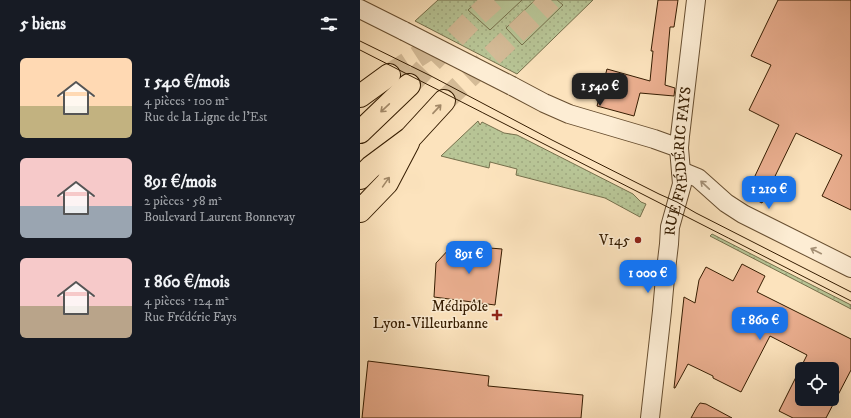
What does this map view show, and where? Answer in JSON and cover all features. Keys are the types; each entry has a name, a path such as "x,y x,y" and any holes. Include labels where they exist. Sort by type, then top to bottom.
{"highway":[{"path":"360,96 389,75"},
{"path":"360,132 409,85"},
{"path":"360,178 371,167 410,138 444,101"},
{"path":"360,211 387,183 410,138"}],"street":[{"name":"RUE FRÉDÉRIC FAYS","path":"650,418 670,227 682,184 679,148 696,0"},
{"path":"360,9 544,103 569,114 654,139 679,148"},
{"path":"681,171 698,178 726,203 743,214 851,268"}],"green space":[{"path":"438,0 593,0 517,74 415,21"},
{"path":"479,0 522,0 490,30 468,10"},
{"path":"535,0 557,0 563,5 522,45 506,28"},
{"path":"478,121 480,125 482,122 504,133 517,135 633,194 641,202 646,204 640,217 605,198 516,175 517,169 490,162 489,168 441,156"},
{"path":"712,234 851,305 851,309 710,236"}],"building":[{"path":"658,0 678,0 674,27 670,27 665,85 675,88 674,96 640,93 634,116 597,106 607,69 650,81 653,51 651,51"},
{"path":"778,0 851,0 851,210 822,196 842,155 796,133 762,203 746,195 779,125 749,110 771,65 751,56"},
{"path":"453,245 502,249 495,305 434,297 436,263"},
{"path":"742,264 765,276 757,292 851,339 851,370 839,393 839,362 804,362 807,355 770,336 741,392 688,364 674,388 684,297 695,303 699,280 706,267 733,281"},
{"path":"368,361 489,376 488,386 583,395 581,418 362,418"},
{"path":"795,379 795,406 832,406 826,418 793,418 779,411"},
{"path":"700,403 706,404 732,418 691,418"}],"tunnel":[{"path":"409,85 472,20 494,0"},
{"path":"444,101 551,0"},
{"path":"389,75 438,43"}],"tram line":[{"path":"360,41 851,292"},
{"path":"360,50 851,301"}],"place":[{"name":"V145","path":"638,240"},
{"name":"Médipôle Lyon-Villeurbanne","path":"497,315"}]}
